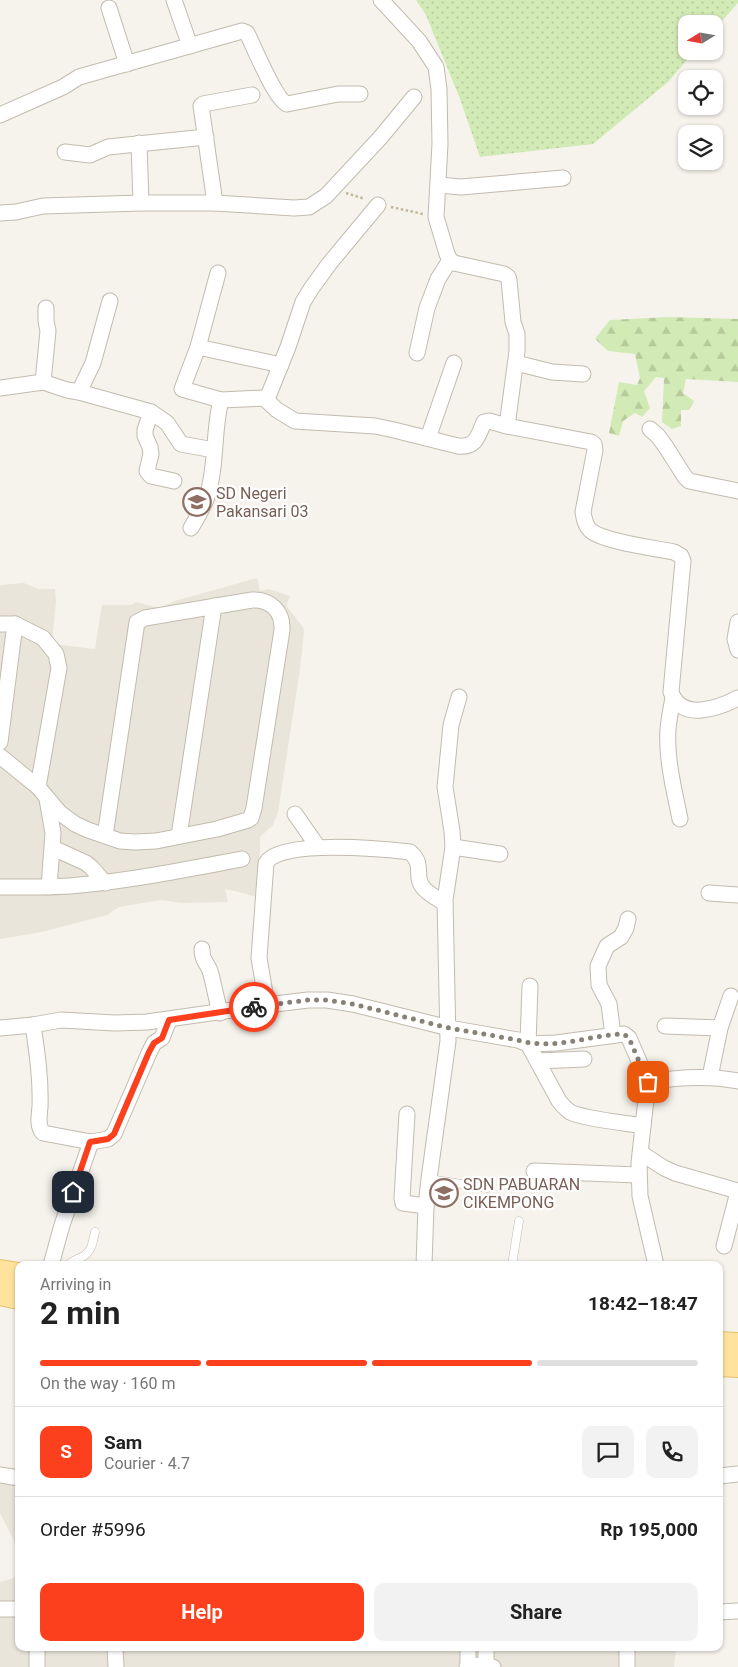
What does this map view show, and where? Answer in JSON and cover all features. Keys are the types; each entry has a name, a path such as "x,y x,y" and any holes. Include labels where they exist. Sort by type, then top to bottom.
{"main road":[{"path":"0,1272 15,1274"},
{"path":"0,1293 15,1295"},
{"path":"723,1344 738,1345"},
{"path":"723,1364 738,1365"}],"street":[{"path":"174,0 190,46"},
{"path":"381,0 419,41 436,67 440,89 439,185 436,217 450,260 454,263 504,274 508,277 513,322 518,334 507,426"},
{"path":"109,8 127,64"},
{"path":"0,115 63,87 79,77 237,32 246,32 283,102 287,104 338,94 360,94"},
{"path":"216,203 201,106 203,104 252,95"},
{"path":"0,213 16,212 43,206 141,202 309,207 326,196 380,138 414,97"},
{"path":"66,152 90,155 108,147 206,137"},
{"path":"139,143 141,202"},
{"path":"439,185 461,187 563,178"},
{"path":"267,400 303,302 329,264 378,204"},
{"path":"417,353 427,308 438,279 450,260"},
{"path":"218,273 198,347 182,389 221,400 253,398 267,400 277,410 295,421 375,426 458,446 467,446 477,438 486,421 594,444 595,450 583,512 584,519 590,530 608,539 674,552 681,556 683,568 671,692 673,698 668,728 668,751 680,818"},
{"path":"79,392 93,363 110,301"},
{"path":"43,382 48,331 46,308"},
{"path":"198,347 281,365"},
{"path":"428,438 454,363"},
{"path":"516,363 552,372 583,374"},
{"path":"0,388 43,382 151,412 167,423 181,444 214,450"},
{"path":"191,528 203,507 207,494 217,416 221,400"},
{"path":"151,412 145,430 151,454 147,471 151,476 174,481"},
{"path":"650,429 658,436 690,481 738,491"},
{"path":"0,756 42,791 60,813 75,824 88,830 105,836 120,841 156,841 245,822 251,818 282,630 281,618 274,606 264,600 252,600 145,618 137,622 105,836"},
{"path":"179,836 214,606"},
{"path":"738,622 735,639 738,650"},
{"path":"0,742 8,624 43,638 52,648 58,659 42,791 51,815 53,841 49,887"},
{"path":"424,1261 426,1206 449,1028 445,903 453,847 446,781 451,726 459,697"},
{"path":"673,698 686,708 700,711 711,709 738,698"},
{"path":"295,814 318,847"},
{"path":"53,841 91,867 105,883"},
{"path":"267,1005 259,958 259,943 266,863 273,855 318,847 410,852 418,859 419,877 423,888 445,903"},
{"path":"453,847 500,854"},
{"path":"0,888 105,883 242,859"},
{"path":"709,893 738,896"},
{"path":"614,1035 609,1004 600,985 598,966 607,946 621,937 628,919"},
{"path":"202,949 202,958 210,968 220,1013"},
{"path":"530,986 528,1044 559,1101 572,1113 643,1126"},
{"path":"710,1077 720,1028 731,996"},
{"path":"0,1028 61,1020 115,1023 147,1022 267,1005 327,1000 353,1004 449,1028 518,1040 528,1044 556,1043 624,1034 629,1038 648,1082 638,1175 642,1208 655,1261"},
{"path":"33,1024 41,1087 40,1130 43,1133 90,1142 108,1139 114,1134 149,1052 154,1043 162,1038 169,1020"},
{"path":"665,1026 720,1028"},
{"path":"538,1061 584,1059"},
{"path":"648,1082 690,1076 738,1081"},
{"path":"407,1114 402,1198 404,1203 407,1204 426,1206"},
{"path":"52,1261 90,1142"},
{"path":"641,1153 664,1168 738,1192 724,1246"},
{"path":"534,1171 638,1175"},
{"path":"723,1476 738,1474"},
{"path":"0,1475 15,1477"},
{"path":"0,1609 15,1609"},
{"path":"723,1612 738,1611"},
{"path":"37,1651 37,1667"},
{"path":"115,1651 116,1667"},
{"path":"468,1651 468,1667 477,1664 490,1666 487,1651"},
{"path":"627,1651 627,1667"}],"lane":[{"path":"429,1179 487,1188"},
{"path":"513,1261 519,1221"},
{"path":"72,1261 87,1254 95,1232"}],"shaded area":[{"path":"257,578 260,591 269,589 290,596 287,607 303,627 304,632 278,812 273,825 260,837 256,897 225,889 228,902 182,903 161,900 119,907 107,915 42,932 0,939 0,585 24,583 39,589 55,589 53,644 95,649 102,605 131,605 136,602 159,608 175,601"},
{"path":"0,1482 15,1484 15,1546 14,1541 0,1513"},
{"path":"15,1577 15,1651 676,1651 674,1667 0,1667 0,1582"}],"green space":[{"path":"416,0 738,0 738,3 723,20 723,15 678,15 678,60 687,60 668,82 593,144 480,157 460,99 426,15"},
{"path":"668,317 738,319 738,382 686,379 683,393 694,401 689,410 681,410 681,426 672,429 662,422 664,378 656,377 644,391 650,408 642,417 635,413 623,421 619,436 609,433 619,382 637,385 640,378 635,354 608,351 595,339 610,320"}],"way so far":[{"path":"254,1007 308,1000 327,1000 353,1004 449,1028 518,1040 528,1044 556,1043 624,1034 629,1038 648,1082"}],"place":[{"name":"SD Negeri Pakansari 03","path":"197,502"},
{"name":"SDN PABUARAN CIKEMPONG","path":"444,1193"}],"route":[{"path":"73,1192 90,1142 108,1139 114,1134 149,1052 154,1043 162,1038 169,1020 254,1007"}]}
